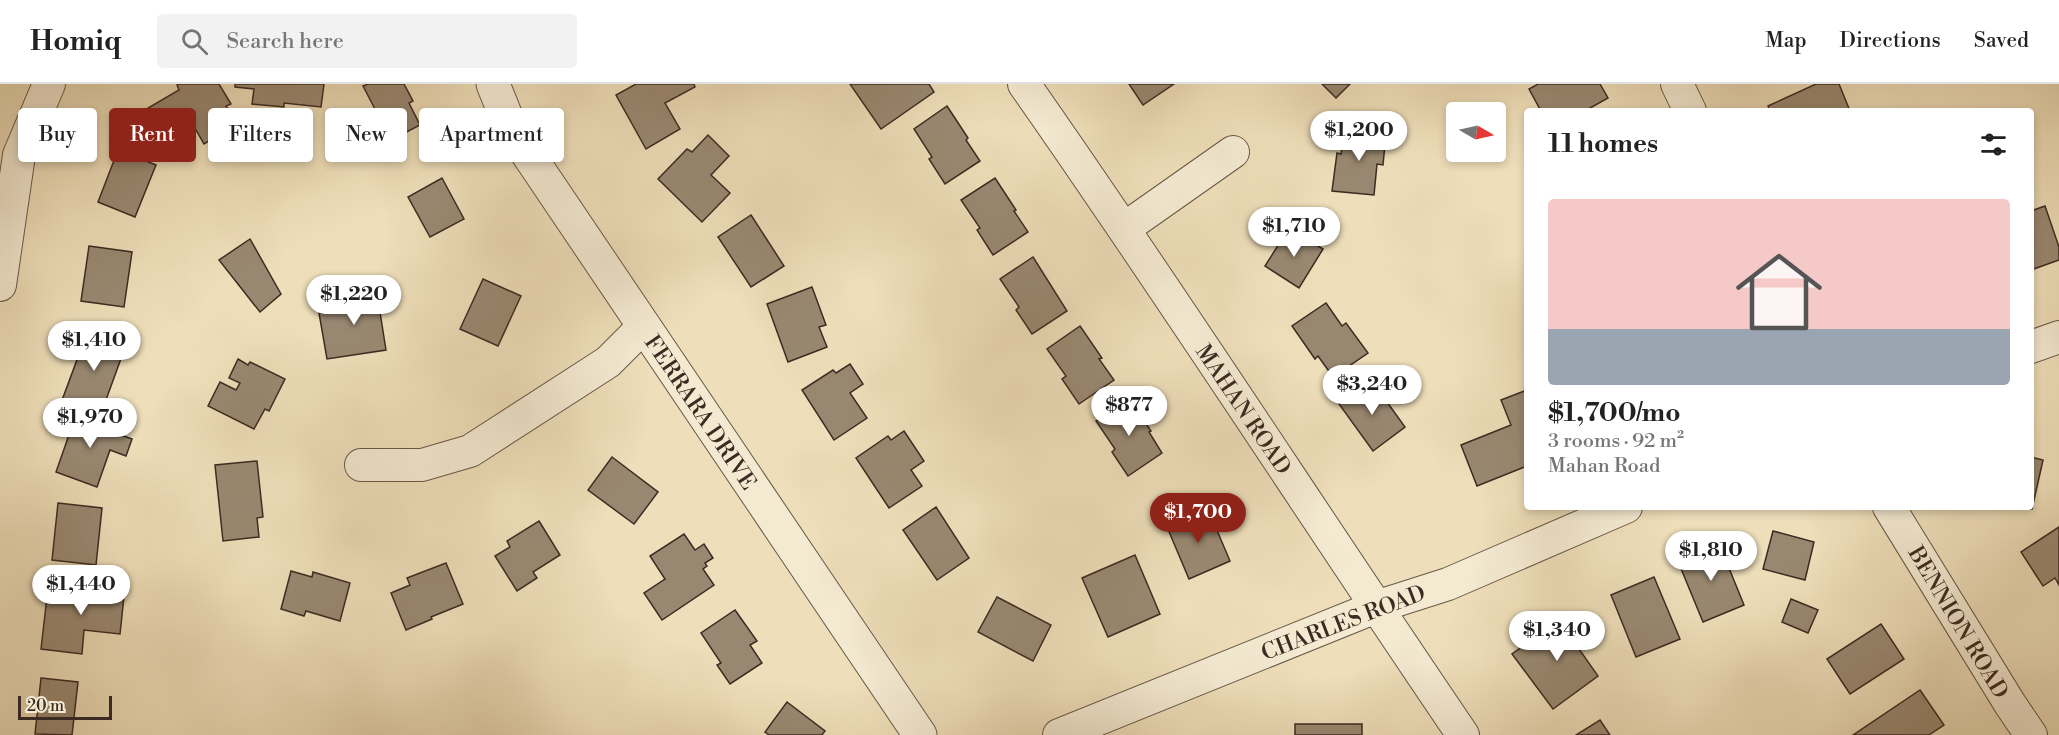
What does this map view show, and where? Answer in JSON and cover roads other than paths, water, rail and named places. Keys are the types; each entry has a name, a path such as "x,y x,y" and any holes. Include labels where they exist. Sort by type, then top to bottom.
{"street":[{"path":"0,285 20,155 50,84"},
{"name":"FERRARA DRIVE","path":"493,84 511,129 920,735"},
{"name":"MAHAN ROAD","path":"1024,84 1125,228 1463,735"},
{"path":"1677,84 1689,108"},
{"path":"1125,228 1233,152"},
{"path":"361,465 422,465 470,451 608,362 643,327"},
{"path":"2034,346 2059,337"},
{"name":"CHARLES ROAD","path":"1059,735 1376,607 1448,584 1619,510"},
{"name":"BENNION ROAD","path":"1891,510 2031,735"}]}
